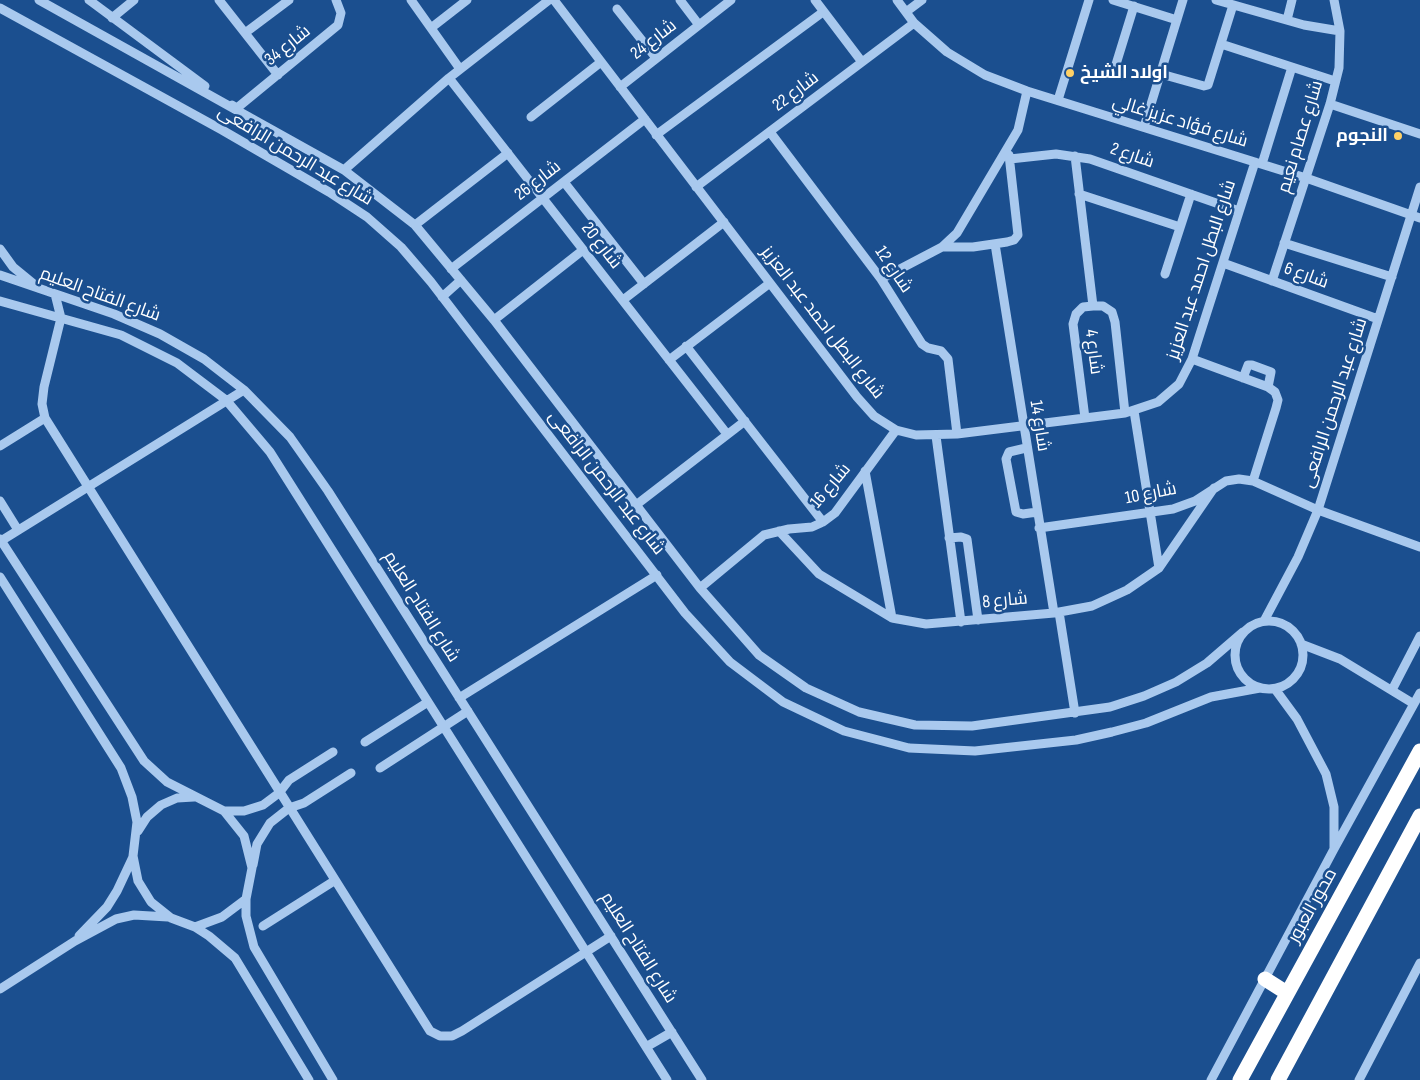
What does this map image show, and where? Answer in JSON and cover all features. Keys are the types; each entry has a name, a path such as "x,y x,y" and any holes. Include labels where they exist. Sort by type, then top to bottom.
{"highway":[{"name":"محور العبور","path":"1240,1080 1420,751"},
{"path":"1278,1080 1420,816"},
{"path":"1265,979 1287,993"}],"street":[{"name":"شارع عبد الرحمن الرافعى","path":"39,0 236,108 344,170 415,225 494,320 700,588 759,655 806,688 858,712 915,725 972,726 1074,713 1110,707 1144,696 1176,682 1207,662 1244,632"},
{"name":"شارع عبد الرحمن الرافعى","path":"89,0 236,108"},
{"path":"112,18 134,0"},
{"path":"219,0 278,75"},
{"path":"245,33 289,0"},
{"name":"شارع 34","path":"236,108 338,25 341,13 336,0"},
{"path":"411,0 460,69"},
{"path":"344,170 449,78 549,0"},
{"name":"شارع البطل احمد عبد العزيز","path":"554,0 857,397 874,416 896,430 916,435 957,434 1125,413 1158,402 1179,384 1192,359 1239,211 1292,67"},
{"path":"680,0 699,25"},
{"name":"شارع 24","path":"620,86 730,0"},
{"path":"814,0 862,62"},
{"name":"شارع فؤاد عزيز غالي","path":"897,0 914,23 947,52 985,75 1027,91 1306,178 1416,216"},
{"path":"906,12 922,0"},
{"path":"1058,100 1089,0"},
{"path":"1113,0 1177,20"},
{"path":"1144,128 1183,0"},
{"path":"1216,0 1287,20 1340,31"},
{"path":"1287,20 1292,0"},
{"name":"شارع عصام نعيم","path":"1272,281 1330,104 1339,68 1340,31 1334,0"},
{"path":"431,28 465,1"},
{"path":"1161,74 1204,86 1208,85 1233,5"},
{"path":"1113,74 1134,6"},
{"name":"شارع عبد الرحمن الرافعى","path":"0,8 222,130 329,192 367,217 401,247 442,297 686,613 730,662 783,702 844,731 909,748 975,751 1076,740 1146,722 1227,693 1260,688"},
{"path":"617,9 656,58"},
{"path":"656,134 824,12"},
{"name":"شارع 22","path":"696,187 914,23"},
{"path":"1221,44 1335,81"},
{"path":"531,117 601,62"},
{"name":"شارع 20","path":"449,78 727,434"},
{"path":"882,279 942,247 957,234 1009,148 1024,111 1027,91"},
{"path":"1330,104 1420,134"},
{"name":"شارع 26","path":"451,269 645,119"},
{"name":"شارع 12","path":"770,132 882,279 922,344 941,351 948,358 957,434"},
{"path":"942,247 963,248 995,244 1014,240 1018,235 1009,148"},
{"path":"415,225 508,153"},
{"name":"شارع 2","path":"1010,159 1056,154 1106,163 1239,211"},
{"path":"1075,156 1093,306"},
{"path":"564,182 644,284"},
{"name":"شارع عبد الرحمن الرافعى","path":"1264,621 1298,557 1318,510 1392,277 1416,216 1420,187"},
{"path":"1079,194 1180,227"},
{"path":"1165,274 1191,194"},
{"path":"623,300 724,222"},
{"path":"1284,242 1392,277"},
{"name":"شارع 14","path":"995,244 1036,512 1074,713"},
{"path":"0,249 13,267 41,290"},
{"path":"494,320 583,250"},
{"name":"شارع 6","path":"1222,263 1378,320"},
{"name":"شارع الفتاح العليم","path":"0,275 114,314 160,334 204,359 244,390 290,437 323,484 702,1080"},
{"path":"442,297 461,280"},
{"path":"669,360 770,282"},
{"path":"55,294 61,318 44,388 42,404 45,418 86,488 430,1031 440,1036 452,1036 462,1031 611,936"},
{"name":"شارع الفتاح العليم","path":"0,301 121,335 169,359 226,400 270,452 667,1080"},
{"name":"شارع 4","path":"1085,418 1073,324 1076,314 1083,307 1103,306 1112,312 1115,322 1125,413"},
{"path":"686,346 824,522"},
{"path":"1192,359 1268,387 1275,392 1278,400 1252,481"},
{"path":"1243,378 1250,364 1270,371 1272,374 1268,387"},
{"path":"244,390 1,540 134,749 154,772 194,797 224,811 244,811 263,804 279,793 289,780 333,752"},
{"path":"1134,411 1159,568"},
{"path":"0,446 45,418"},
{"path":"636,505 744,421"},
{"name":"شارع 16","path":"700,588 764,535 812,527 824,522 835,513 896,430"},
{"path":"936,436 961,622"},
{"path":"1026,448 1009,452 1006,459 1016,512 1023,514 1036,512"},
{"path":"865,471 892,618"},
{"name":"شارع 10","path":"1039,528 1173,509 1195,501 1226,481 1239,478 1252,481 1318,510 1420,547"},
{"name":"شارع 8","path":"779,531 819,574 892,618 926,624 1056,613 1092,606 1127,590 1159,568 1214,488"},
{"path":"0,501 18,530"},
{"path":"950,538 961,537 967,539 978,620"},
{"path":"459,698 657,575"},
{"path":"0,577 121,768 132,797 137,831 133,856 117,891 106,907 75,941"},
{"path":"1264,621 1276,622 1287,626 1296,634 1301,644 1303,658 1299,673 1288,683 1275,689 1260,688 1243,678 1235,660 1238,640 1253,625 1264,621"},
{"path":"1392,690 1420,636"},
{"path":"1301,644 1340,660 1414,704"},
{"path":"1275,689 1297,719 1326,774 1334,807 1334,849"},
{"path":"1211,1080 1334,849 1420,693"},
{"path":"365,742 428,702"},
{"path":"380,768 468,711"},
{"path":"333,1080 254,947 246,916 246,900 257,844 270,823 289,808 304,803 351,773"},
{"path":"137,831 147,816 161,805 177,798 194,797"},
{"path":"224,811 244,836 252,868"},
{"path":"133,856 138,881 151,902 171,918"},
{"path":"263,926 334,881"},
{"path":"195,927 222,917 246,900"},
{"path":"0,989 75,941 116,919 134,915 153,914 171,918 195,927 223,946 235,958 309,1080"},
{"path":"1359,1080 1420,963"},
{"path":"646,1047 672,1032"}],"place":[{"name":"اولاد الشيخ","path":"1070,73"},
{"name":"النجوم","path":"1398,136"}]}
